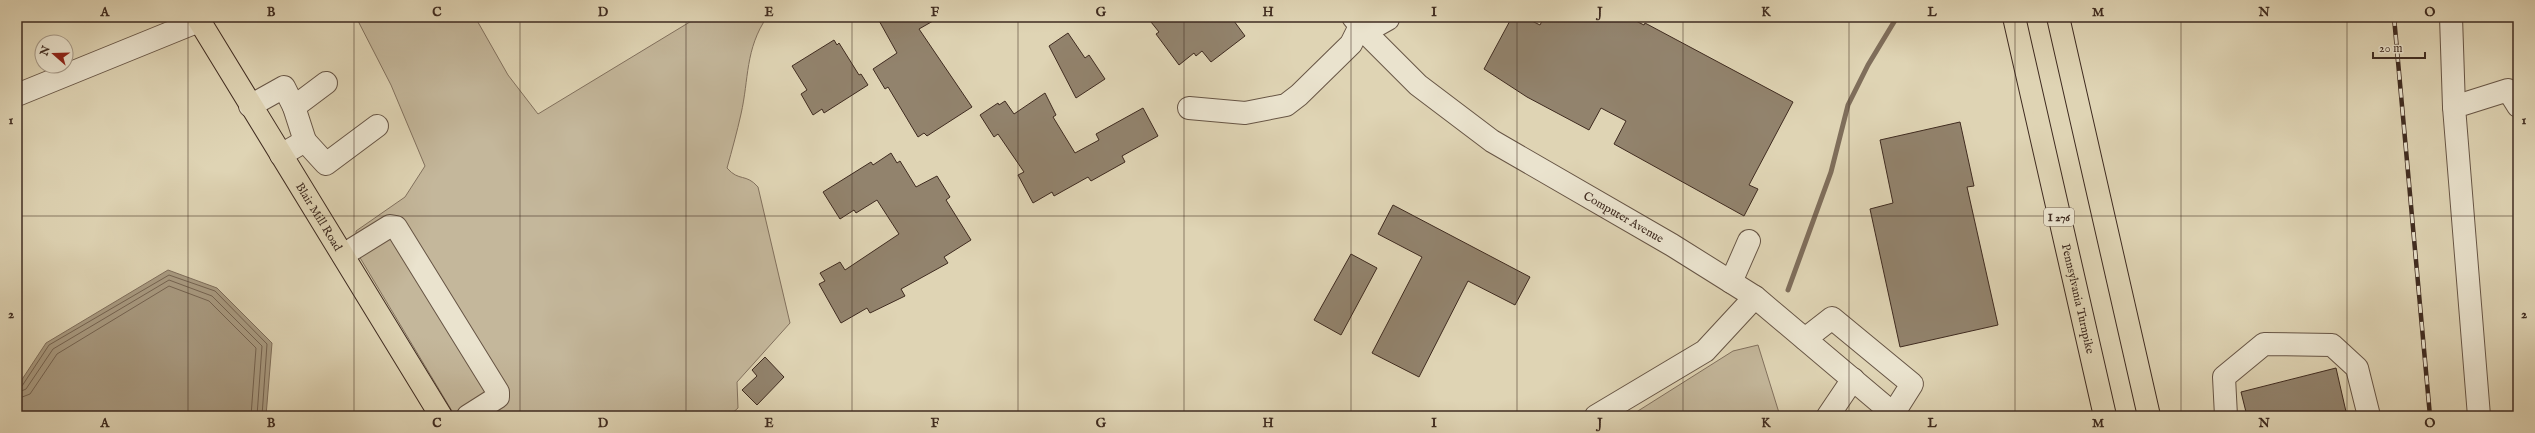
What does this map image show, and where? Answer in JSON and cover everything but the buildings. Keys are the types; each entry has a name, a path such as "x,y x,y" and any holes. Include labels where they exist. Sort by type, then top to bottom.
{"main road":[{"name":"Pennsylvania Turnpike","path":"2014,17 2105,416"},
{"path":"2058,17 2149,416"},
{"name":"Blair Mill Road","path":"198,19 441,416"}],"street":[{"path":"2451,17 2454,107 2479,416"},
{"path":"17,95 198,19"},
{"path":"1189,108 1245,113 1286,104 1299,95 1351,44 1360,25 1388,19"},
{"name":"Computer Avenue","path":"1360,25 1418,85 1492,141 1672,245 1755,297 1895,415"},
{"path":"294,107 326,83"},
{"path":"250,106 284,88 294,107 305,142 326,164 377,126"},
{"path":"2454,107 2508,90 2518,106"},
{"path":"281,154 305,142"},
{"path":"343,255 390,226 396,228 498,392 498,397 468,416"},
{"path":"1731,282 1749,241"},
{"path":"1596,416 1705,351 1755,297"},
{"path":"1805,339 1832,318 1912,384 1895,415"},
{"path":"2226,416 2224,377 2264,344 2332,344 2357,368 2369,416"},
{"path":"1828,416 1853,379"}],"shaded area":[{"path":"356,17 475,17 508,75 538,114 698,17 767,17 760,29 751,53 744,101 727,168 735,175 750,180 758,187 790,323 737,382 738,408 729,416 455,416 356,251 356,231 405,197 425,166 391,85"},
{"path":"1758,345 1780,416 1630,416 1733,351"}],"water":[{"path":"168,270 217,288 272,343 266,416 17,416 17,387 46,343"}],"waterway":[{"path":"1788,290 1831,172 1848,105 1868,65 1897,17"}],"railway":[{"path":"2394,17 2430,416"}]}
